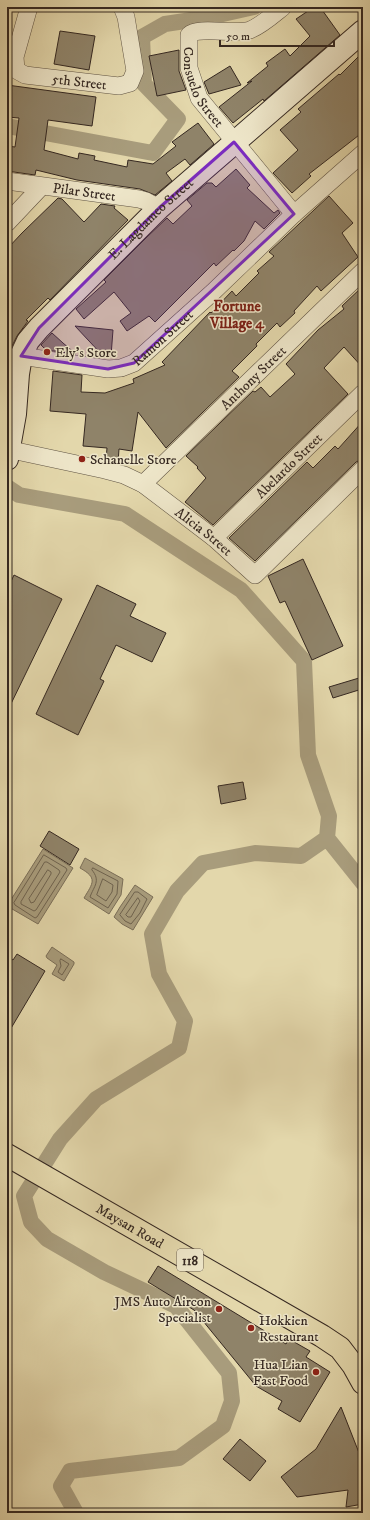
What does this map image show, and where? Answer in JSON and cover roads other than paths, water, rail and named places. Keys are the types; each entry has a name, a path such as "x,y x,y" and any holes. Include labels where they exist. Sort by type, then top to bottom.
{"main road":[{"name":"Maysan Road","path":"7,1155 322,1336 340,1348 353,1365 363,1383"}],"street":[{"name":"5th Street","path":"29,7 15,57 16,70 25,75 119,86 130,84 135,71 126,17 122,7"},
{"name":"Consuelo Street","path":"283,7 270,18 249,30 192,32 189,35 189,68 199,98 294,214"},
{"name":"E. Lagdameo Street","path":"8,453 15,414 18,374 22,356 28,341 39,328 159,208 363,31"},
{"name":"Ramon Street","path":"22,356 108,369 121,368 134,363 213,292 294,214 363,153"},
{"name":"Pilar Street","path":"7,181 41,187 139,199 159,208"},
{"path":"7,223 41,187"},
{"name":"Anthony Street","path":"143,484 363,271"},
{"name":"Abelardo Street","path":"214,538 363,393"},
{"name":"Alicia Street","path":"8,453 105,470 124,475 143,484 214,538 255,575 363,469"}],"water":[{"path":"43,849 73,868 38,924 7,906"},
{"path":"85,858 123,879 121,895 109,914 84,898 92,881 92,878 80,868"},
{"path":"135,885 153,897 133,930 122,924 114,917"},
{"path":"52,947 74,962 64,981 52,974 57,965 46,956"}],"waterway":[{"path":"7,126 153,153 178,119 144,84 142,37 165,24 205,18 254,7"},
{"path":"7,487 19,495 125,514 241,590 304,661 308,755 329,816 327,838 301,856 255,853 203,863 177,891 152,934 159,974 185,1021 179,1048 96,1099 60,1139 24,1196 31,1222 47,1239 104,1272 176,1306 229,1373 232,1401 223,1426 179,1458 70,1471 61,1486 76,1513"},
{"path":"327,838 363,883"}],"place":[{"name":"Ely's Store","path":"47,352"},
{"name":"Schanelle Store","path":"82,459"},
{"name":"JMS Auto Aircon Specialist","path":"219,1309"},
{"name":"Hokkien Restaurant","path":"251,1328"},
{"name":"Hua Lian Fast Food","path":"316,1372"}],"district":[{"name":"Fortune Village 4","path":"237,314"}]}
